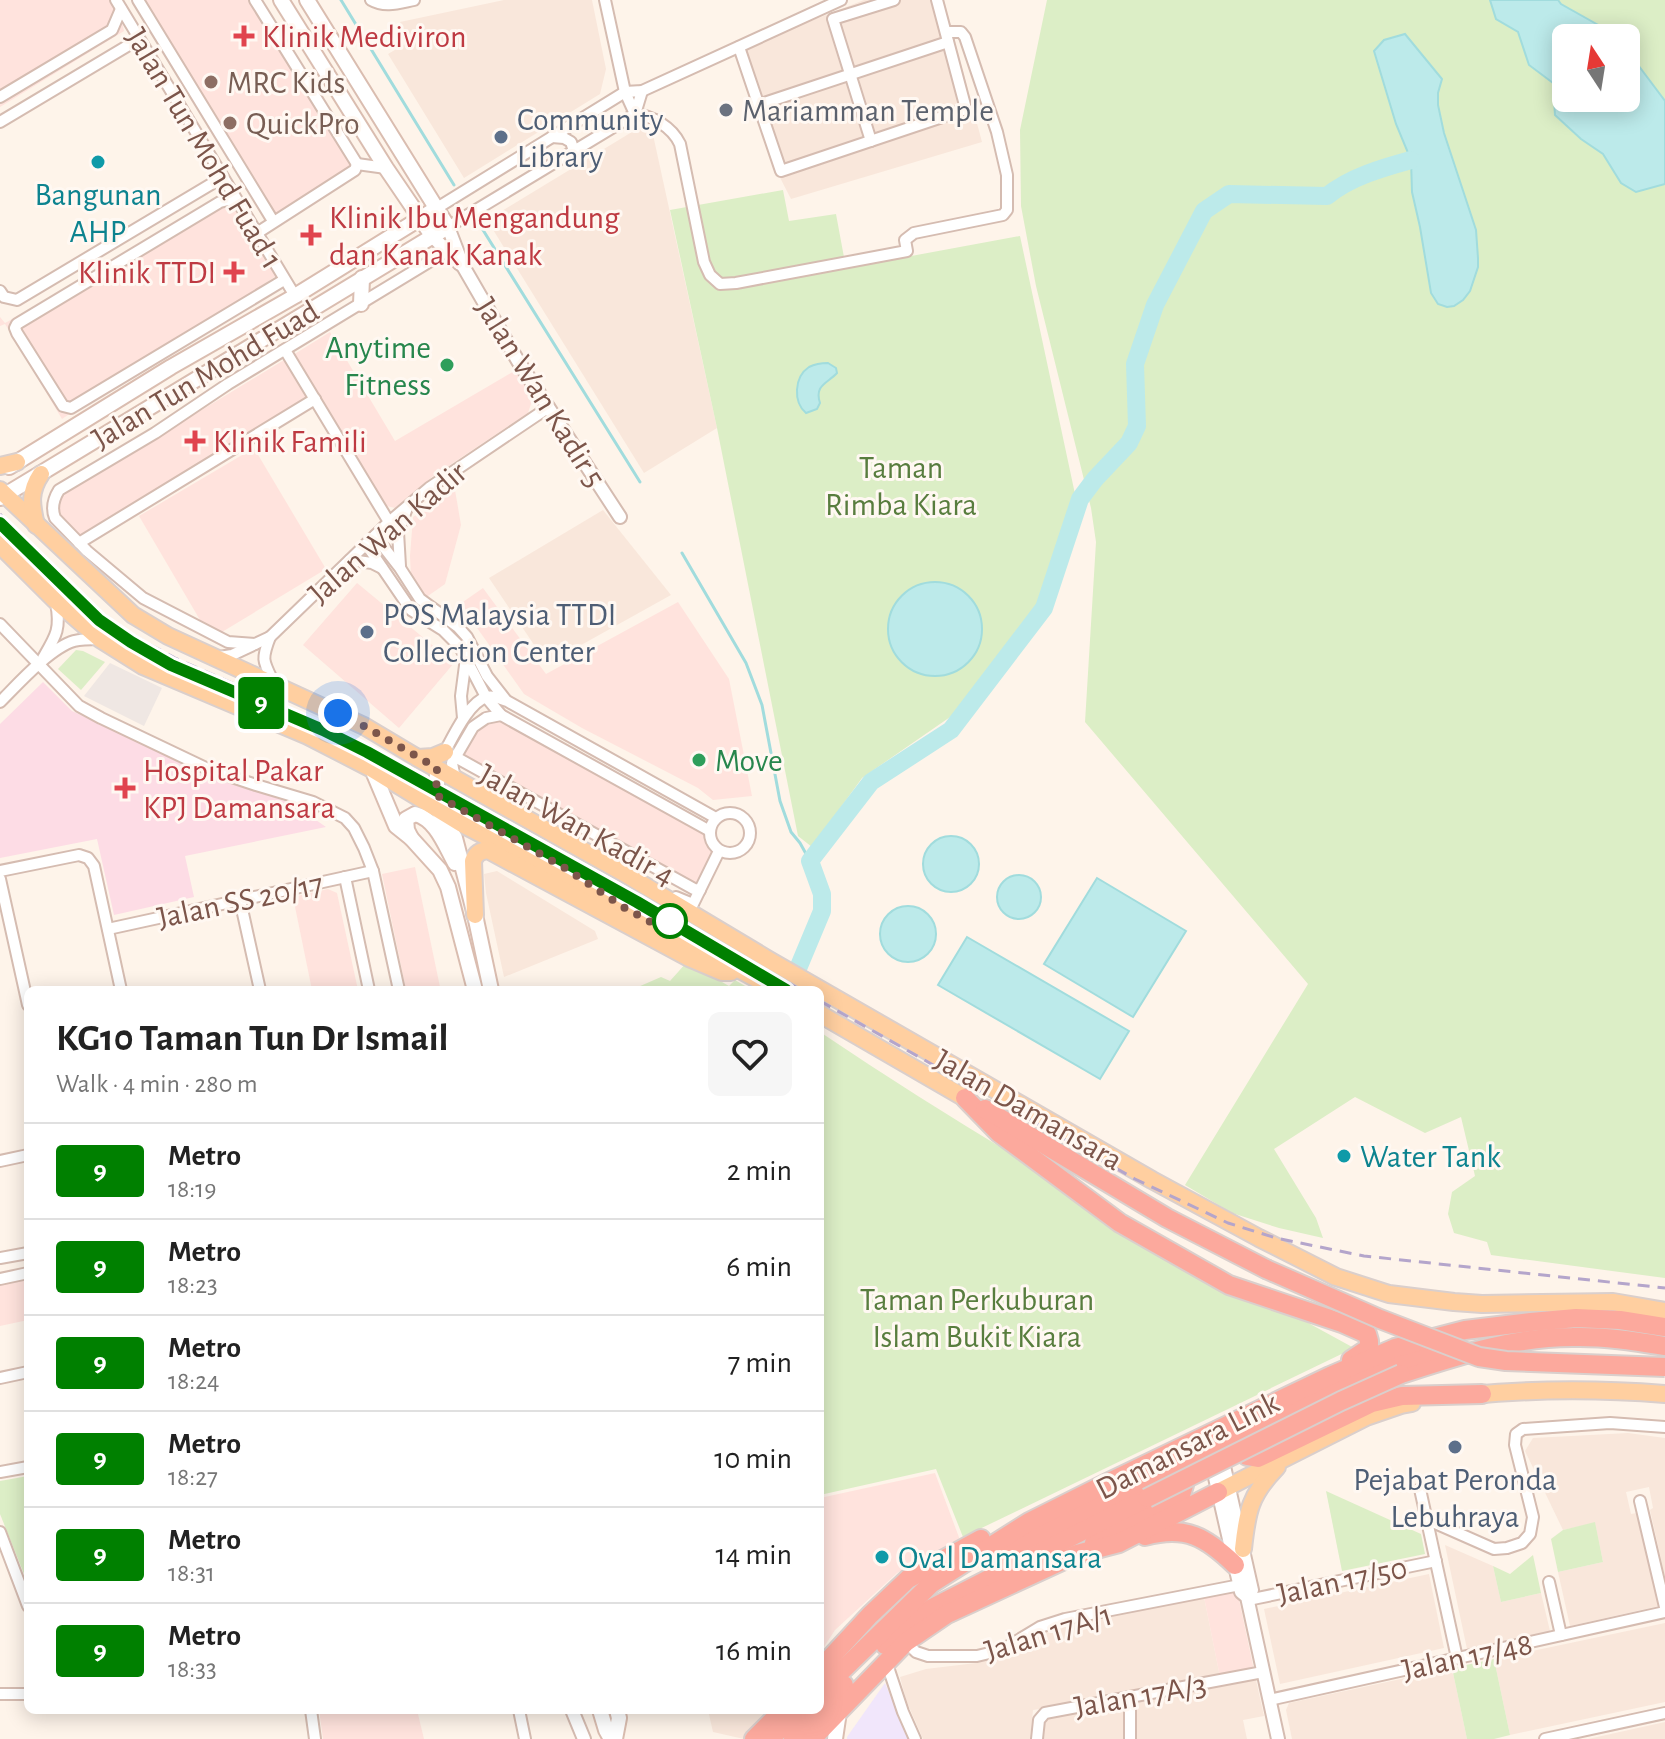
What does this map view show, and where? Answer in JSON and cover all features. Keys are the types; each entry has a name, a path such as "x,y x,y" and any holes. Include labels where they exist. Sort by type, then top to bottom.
{"highway":[{"path":"965,1098 1167,1218 1266,1269 1380,1319 1479,1357 1506,1361 1665,1367"},
{"path":"965,1098 999,1133 1120,1223 1229,1285 1367,1334 1369,1348 1330,1376"},
{"name":"Damansara Link","path":"824,1688 931,1584 1029,1522 1330,1376 1395,1348 1465,1330 1576,1318 1620,1320 1665,1327"},
{"path":"915,1598 1336,1388 1394,1363 1531,1322"},
{"name":"Damansara Link","path":"824,1706 865,1662 932,1608 1341,1401 1401,1374 1461,1354 1519,1342 1598,1337 1665,1346"},
{"path":"1253,1428 1242,1443 1243,1450 1247,1456 1258,1458 1372,1403 1402,1396 1482,1394"},
{"path":"812,1739 906,1642 947,1614 1077,1554 1110,1533 1180,1498 1184,1485 1179,1474 1163,1474"},
{"path":"1119,1543 1224,1489"},
{"path":"824,1665 908,1579 988,1535 1029,1522"},
{"path":"1077,1554 1160,1532 1186,1532 1239,1557"},
{"path":"754,1739 780,1714"},
{"path":"769,1739 797,1714"},
{"name":"Damansara Link","path":"793,1739 816,1714"}],"main road":[{"path":"281,0 433,237"},
{"path":"307,0 448,227"},
{"path":"398,232 405,212 401,191"},
{"name":"Jalan Tun Mohd Fuad","path":"0,473 8,464 295,296 437,208"},
{"name":"Jalan Tun Mohd Fuad","path":"2,494 41,474 448,227"},
{"path":"295,296 303,300 313,298 358,280 361,304"},
{"path":"36,525 31,498 41,474"},
{"name":"Jalan Damansara","path":"2,494 133,615 168,636 364,726 416,757 446,758 463,784 814,986"},
{"path":"0,529 85,617 100,639"},
{"path":"0,545 55,600 100,639 143,666 308,736 565,868 625,908"},
{"path":"446,758 437,802 455,838 490,986"},
{"path":"372,769 396,826 440,870 448,887 473,986"},
{"path":"437,802 500,856"},
{"path":"411,838 406,819 415,814 421,815 444,841 469,891"},
{"path":"462,824 769,986"},
{"path":"475,915 473,861 476,854 488,850 689,958 722,972 741,971"},
{"name":"Jalan Damansara","path":"824,992 1138,1172 1336,1277 1389,1294 1454,1302 1613,1302 1665,1311"},
{"name":"Jalan Damansara","path":"824,1016 965,1098"},
{"path":"1224,1489 1366,1417 1401,1405 1482,1394 1564,1391 1665,1394"},
{"path":"1239,1557 1247,1515 1254,1498 1261,1484 1287,1457"},
{"path":"835,1739 839,1712"},
{"path":"594,1714 599,1739"},
{"path":"601,1714 606,1730 613,1739"},
{"path":"613,1739 618,1714"}],"street":[{"path":"138,0 273,221"},
{"path":"255,0 357,164"},
{"path":"371,0 391,5 414,0"},
{"path":"605,0 625,92 635,114"},
{"name":"Jalan Tun Mohd Fuad","path":"437,208 625,92 642,91 841,0"},
{"path":"871,141 833,19 894,0"},
{"path":"739,47 781,171 966,109 937,0"},
{"path":"0,97 112,30 119,5"},
{"name":"Jalan Tun Mohd Fuad 1","path":"119,5 295,296"},
{"path":"635,114 646,115 676,136 704,262 710,275 720,284 907,251 905,240 914,233 1003,215 1007,210 1007,175 997,132 961,32 758,105"},
{"path":"0,122 139,39"},
{"path":"635,114 642,91"},
{"name":"Jalan Tun Mohd Fuad","path":"448,227 635,114"},
{"path":"552,137 571,142 574,151"},
{"path":"257,233 355,170 357,164"},
{"path":"357,164 386,168"},
{"path":"0,291 4,297 17,300 223,177"},
{"path":"87,419 78,405 71,408 63,406 15,328 17,324 220,202 228,200 238,203"},
{"name":"Jalan Wan Kadir 5","path":"448,227 463,266 518,361 620,517"},
{"path":"134,231 144,248"},
{"name":"Jalan Wan Kadir 5","path":"433,237 463,266"},
{"name":"Jalan Tun Mohd Fuad","path":"255,644 228,642 143,598 55,518 55,497 59,490 447,251"},
{"path":"88,258 99,276"},
{"name":"Jalan Tun Mohd Fuad","path":"78,405 284,280"},
{"path":"285,350 389,522"},
{"path":"203,375 228,384"},
{"path":"79,543 315,399"},
{"name":"Jalan Wan Kadir","path":"214,658 232,655 270,637 409,505 443,477 549,407"},
{"path":"400,568 398,532 409,505"},
{"path":"370,540 400,568 420,599 467,637 487,676 507,701"},
{"path":"370,540 384,569 411,610 455,641 486,697 501,715 710,831"},
{"path":"350,560 372,563 384,569"},
{"path":"40,663 57,636 59,619 55,600"},
{"path":"0,624 79,706 208,769 313,802 337,813 354,828 373,871 398,986"},
{"path":"270,637 263,656 275,685"},
{"path":"0,702 40,663 65,644 100,639"},
{"path":"463,718 461,696 466,656"},
{"path":"446,758 463,718 486,697 495,697 716,818"},
{"path":"446,758 473,727 486,718 501,715"},
{"name":"Jalan Wan Kadir 4","path":"446,758 459,759 700,890"},
{"path":"728,813 740,815 751,831 748,843 739,852 726,853 713,844 710,831 716,818 728,813"},
{"path":"650,889 693,904 719,851"},
{"path":"0,871 79,855 88,858 94,866 120,986"},
{"name":"Jalan SS 20/17","path":"108,929 373,871"},
{"path":"345,877 368,986"},
{"path":"0,879 24,987"},
{"path":"240,900 259,986"},
{"path":"0,1161 24,1156"},
{"path":"0,1258 24,1254"},
{"path":"0,1279 24,1274"},
{"path":"0,1378 24,1373"},
{"path":"1426,1519 1494,1549 1522,1543 1530,1534 1533,1517 1515,1445 1519,1431 1610,1423 1665,1427"},
{"path":"1214,1448 1239,1557 1252,1590 1248,1598"},
{"path":"0,1472 24,1468"},
{"path":"1420,1489 1457,1658"},
{"path":"1640,1501 1665,1610"},
{"path":"0,1532 24,1595"},
{"path":"1239,1557 1241,1592 1248,1598 1278,1739"},
{"name":"Jalan 17/50","path":"1248,1598 1436,1561"},
{"path":"1549,1582 1561,1635"},
{"name":"Jalan 17A/1","path":"906,1642 916,1652 928,1656 977,1656 1002,1650 1040,1627 1065,1619 1240,1585"},
{"name":"Jalan 17/48","path":"1269,1700 1665,1610"},
{"path":"886,1661 915,1739"},
{"name":"Jalan 17A/3","path":"1037,1739 1039,1720 1045,1713 1263,1672"},
{"path":"0,1694 24,1694"},
{"path":"1130,1697 1130,1739"},
{"path":"1545,1739 1665,1713"},
{"path":"312,1714 315,1739"},
{"path":"520,1714 525,1739"},
{"path":"574,1714 584,1739"}],"shaded area":[{"path":"0,0 111,0 121,17 124,31 0,107"},
{"path":"144,0 252,0 359,171 276,223"},
{"path":"504,0 592,0 606,69 600,94 464,178 388,54 410,41 400,22"},
{"path":"864,0 944,0 982,142 791,199 771,160 737,50"},
{"path":"650,121 717,428 644,473 487,220"},
{"path":"225,205 235,208 276,276 62,419 5,324 0,326 0,317 5,323"},
{"path":"330,332 395,441 516,370 533,398 528,413 432,477 395,508 383,505 293,355"},
{"path":"284,360 308,399 79,538 56,516 60,496"},
{"path":"254,448 326,569 222,632 200,620 139,516"},
{"path":"455,490 461,525 445,584 425,598 411,579 413,517"},
{"path":"603,510 671,595 547,664 489,578"},
{"path":"357,583 454,663 399,728 303,645"},
{"path":"483,588 546,674 678,602 729,679 752,796 713,800 698,788 524,694 460,604"},
{"path":"110,663 162,688 144,726 84,696"},
{"name":"Hospital Pakar KPJ Damansara","path":"43,682 72,711 207,773 293,804 326,827 185,856 194,897 114,915 97,839 0,858 0,724"},
{"path":"501,719 703,832 715,856 698,887 461,755 476,729"},
{"path":"415,867 440,986 405,986 382,874"},
{"path":"497,871 595,931 598,939 504,977 484,874"},
{"path":"328,889 337,893 357,986 311,986 293,897"},
{"path":"24,1280 24,1321 0,1326 0,1284"},
{"path":"1628,1433 1665,1438 1665,1577 1650,1510 1653,1508 1649,1487 1626,1492 1631,1514 1637,1513 1659,1606 1570,1626 1558,1572 1603,1562 1595,1523 1563,1530 1525,1451 1533,1438"},
{"path":"935,1473 960,1540 897,1573 835,1630 824,1647 824,1497"},
{"path":"1445,1545 1493,1566 1501,1602 1541,1593 1550,1631 1467,1649"},
{"path":"1429,1574 1444,1648 1280,1684 1264,1609"},
{"path":"1237,1590 1254,1670 1220,1677 1204,1597"},
{"path":"1204,1597 1220,1677 1033,1710 1030,1739 923,1739 906,1700 900,1677 926,1669 1004,1656 1064,1625"},
{"path":"1665,1623 1665,1702 1510,1735 1494,1659"},
{"path":"1452,1668 1467,1739 1292,1739 1286,1710 1289,1703"},
{"path":"1256,1680 1264,1716 1243,1720 1247,1739 1135,1739 1135,1703"},
{"path":"885,1683 909,1739 847,1739 847,1737"},
{"path":"1118,1705 1127,1710 1126,1739 1044,1739 1045,1722 1051,1714"},
{"path":"320,1714 418,1714 424,1739 323,1739"},
{"path":"709,1714 770,1714 744,1739 713,1732"},
{"path":"1665,1722 1665,1739 1588,1739"}],"green space":[{"path":"1047,0 1665,0 1665,1278 1491,1255 1487,1242 1454,1233 1448,1214 1452,1192 1475,1176 1461,1117 1425,1133 1355,1097 1274,1149 1316,1218 1323,1238 1232,1213 1185,1185 1308,984 1085,722 1096,542 1091,508 1036,286 1021,206 1020,130"},
{"name":"Taman Rimba Kiara","path":"783,190 789,221 836,214 846,268 1020,236 1075,494 1040,609 953,715 862,778 812,847 798,836 670,210"},
{"path":"76,650 105,662 81,690 58,669"},
{"path":"687,962 729,986 640,986 661,977 670,981"},
{"path":"735,980 745,986 729,986"},
{"name":"Taman Perkuburan Islam Bukit Kiara","path":"824,1035 950,1116 1083,1196 1354,1348 963,1537 936,1469 824,1494"},
{"path":"24,1477 24,1574 0,1514 0,1481"},
{"path":"1326,1491 1421,1534 1425,1554 1342,1571"},
{"path":"1595,1522 1603,1562 1558,1572 1551,1539 1563,1530"},
{"path":"1533,1555 1541,1593 1501,1602 1493,1566 1510,1574"},
{"path":"1494,1659 1510,1735 1494,1739 1467,1739 1452,1668"}],"water":[{"path":"1490,0 1558,0 1596,24 1552,24 1552,82 1529,65 1518,32 1496,19"},
{"path":"1405,34 1442,79 1438,105 1444,133 1476,230 1478,267 1470,291 1454,306 1438,304 1431,293 1412,192 1411,160 1396,124 1374,51 1384,40"},
{"path":"1640,68 1665,101 1665,184 1636,192 1621,183 1603,154 1555,112 1640,112"},
{"path":"828,363 836,368 837,373 820,388 817,409 806,413 797,396 800,377 809,367"},
{"path":"935,582 953,585 968,596 979,611 982,629 979,647 968,662 953,673 935,676 917,673 902,662 891,647 888,629 891,611 902,596 917,585"},
{"path":"951,836 971,844 979,864 971,884 951,892 931,884 923,864 931,844"},
{"path":"1019,875 1034,882 1041,897 1034,912 1019,919 1004,912 997,897 1004,882"},
{"path":"1097,878 1186,931 1133,1017 1044,964"},
{"path":"908,906 928,914 936,934 928,954 908,962 888,954 880,934 888,914"},
{"path":"967,937 1129,1031 1100,1079 938,985"}],"waterway":[{"path":"341,0 454,185"},
{"path":"791,986 822,911 822,894 810,861 871,782 951,730 1044,608 1080,499 1129,443 1137,426 1135,364 1155,305 1204,211 1229,194 1327,196 1356,178 1411,160"},
{"path":"483,230 640,482"},
{"path":"682,553 746,663 762,705 780,801 791,832 810,861"}],"railway":[{"path":"0,514 103,614 134,636 370,749 794,986"},
{"path":"824,1003 1135,1179 1228,1223 1276,1238 1364,1256 1665,1288"}],"metro line":[{"name":"9","path":"0,523 99,620 131,642 171,665 367,752 637,902 779,986"}],"place":[{"name":"Klinik Mediviron","path":"244,36"},
{"name":"MRC Kids","path":"211,82"},
{"name":"Mariamman Temple","path":"726,110"},
{"name":"QuickPro","path":"230,123"},
{"name":"Community Library","path":"501,137"},
{"name":"Bangunan AHP","path":"98,162"},
{"name":"Klinik Ibu Mengandung dan Kanak Kanak","path":"311,235"},
{"name":"Klinik TTDI","path":"234,272"},
{"name":"Anytime Fitness","path":"447,365"},
{"name":"Klinik Famili","path":"195,441"},
{"name":"POS Malaysia TTDI Collection Center","path":"367,632"},
{"name":"Move","path":"699,760"},
{"name":"Hospital Pakar KPJ Damansara","path":"125,788"},
{"name":"Water Tank","path":"1344,1156"},
{"name":"Pejabat Peronda Lebuhraya","path":"1455,1447"},
{"name":"Oval Damansara","path":"882,1557"}],"route":[{"path":"338,713 437,768 436,795 671,933 670,921"}]}
